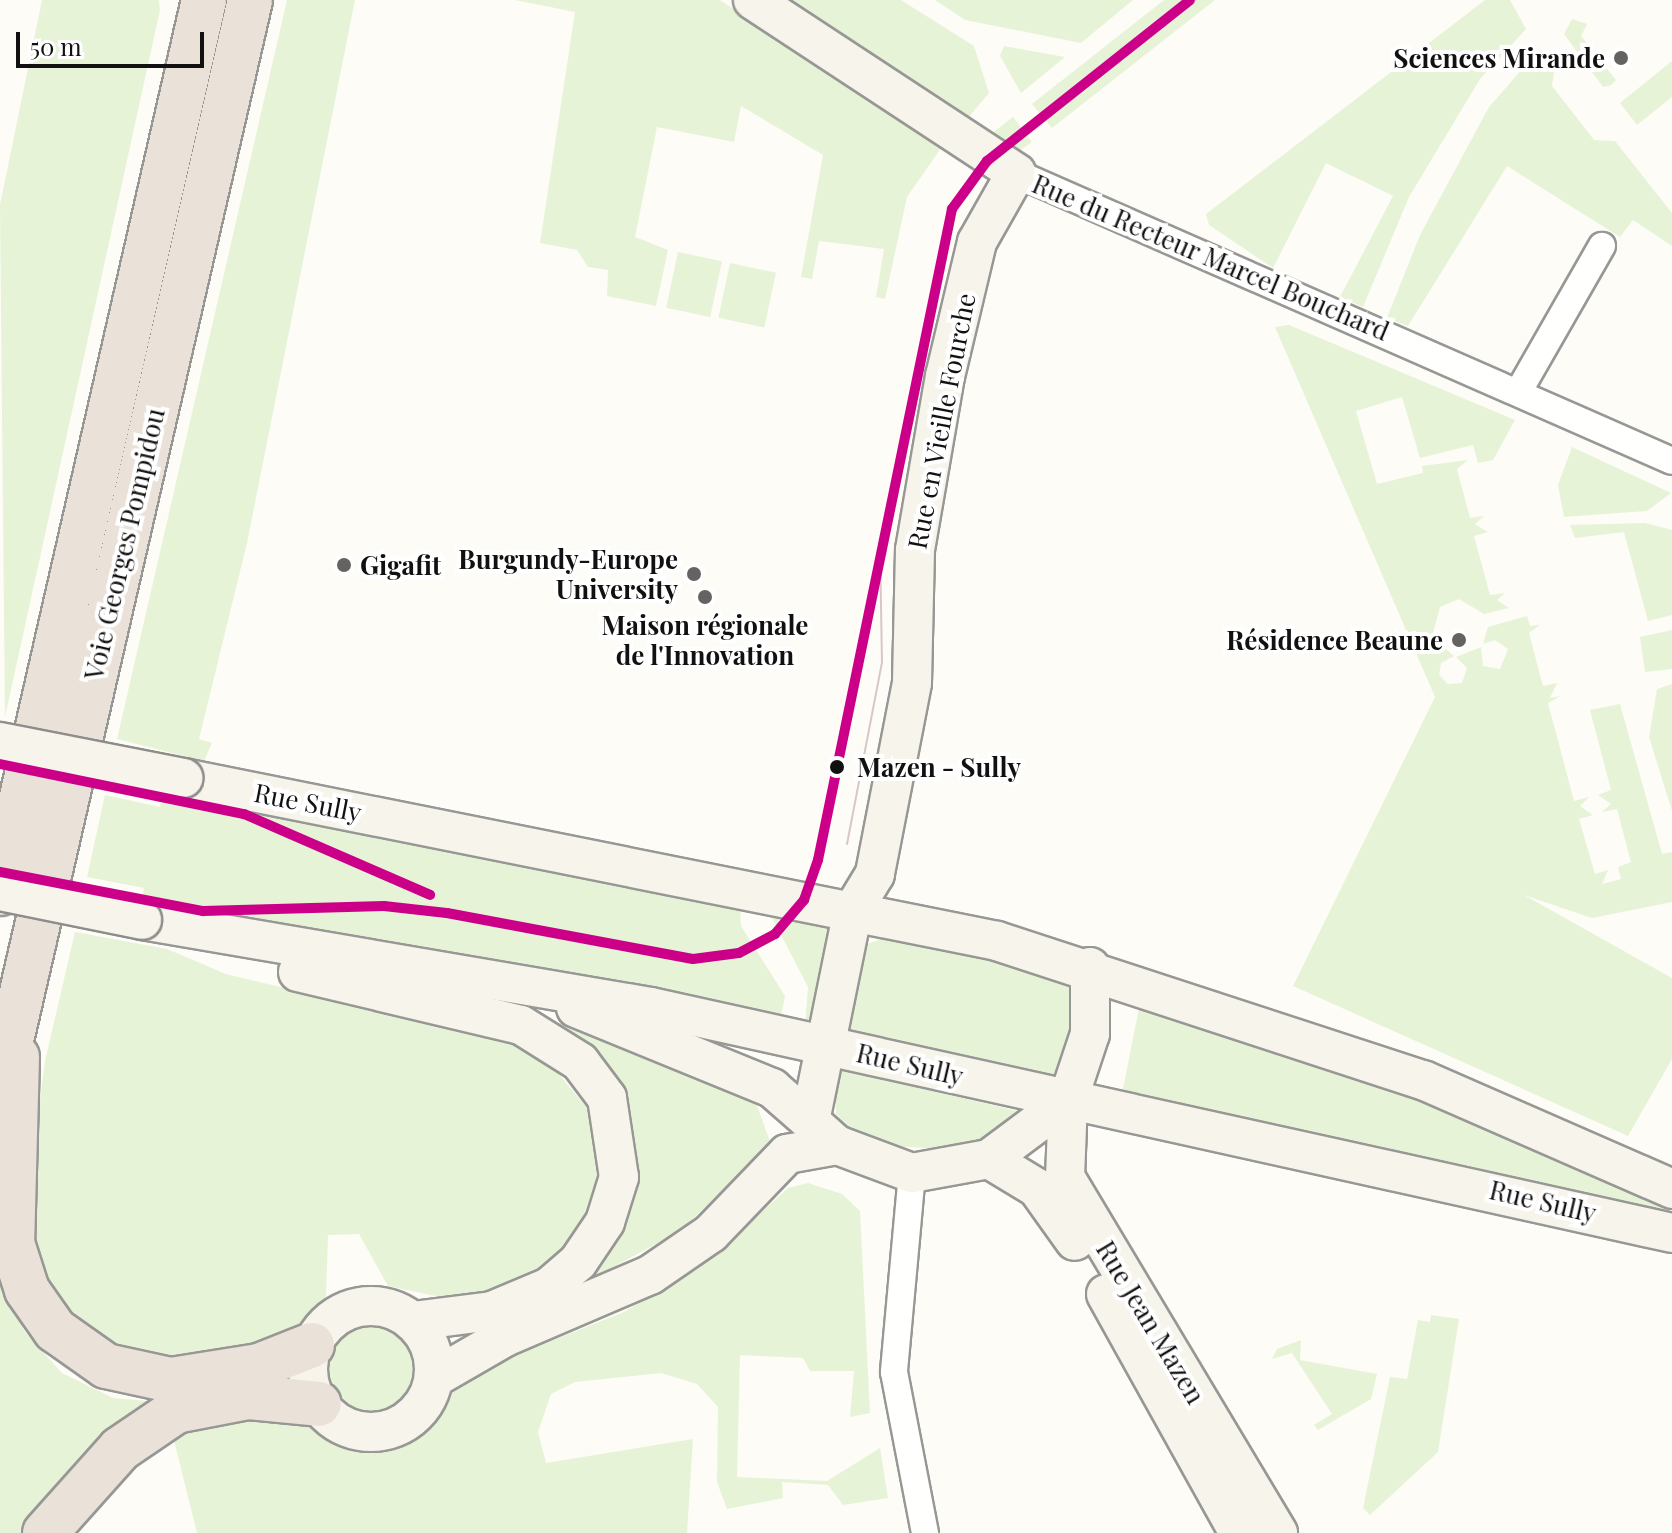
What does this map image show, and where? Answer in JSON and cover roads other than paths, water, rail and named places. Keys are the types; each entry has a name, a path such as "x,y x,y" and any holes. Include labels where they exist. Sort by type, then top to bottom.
{"highway":[{"path":"159,169 175,0"},
{"name":"Voie Georges Pompidou","path":"0,892 159,169 204,0"},
{"name":"Voie Georges Pompidou","path":"0,1088 250,0"},
{"path":"236,61 253,47 269,0"},
{"path":"23,981 7,1207 19,1270 41,1312 86,1355 146,1378 228,1373 312,1345"},
{"path":"45,1533 120,1449 176,1411 249,1397 319,1404"}],"main road":[{"name":"Rue du Recteur Marcel Bouchard","path":"753,0 1016,173"},
{"name":"Rue en Vieille Fourche","path":"824,1133 824,1045 853,910 875,874 912,683 915,550 945,376 977,242 1016,173"},
{"name":"Rue Sully","path":"0,742 853,910 1090,967 1423,1080 1672,1189"},
{"name":"Rue Sully","path":"0,892 191,930 534,987 824,1045 1672,1233"},
{"path":"191,930 294,971 521,1025 580,1062 607,1098 619,1177 605,1222 578,1262 549,1287 492,1311 413,1321"},
{"name":"Rue Jean Mazen","path":"1090,967 1090,1034 1068,1100 1065,1177 1278,1533"},
{"path":"534,987 772,1088 824,1133 912,1173 989,1159 1068,1100"},
{"path":"434,1378 505,1337 650,1275 711,1233 787,1154 824,1133"},
{"name":"Rue Jean Mazen","path":"989,1159 1037,1188 1071,1232 1232,1519"},
{"path":"352,1308 393,1309 413,1321 431,1347 434,1378 421,1409 393,1428 344,1426 319,1404 308,1375 312,1345 352,1308"},
{"path":"1232,1519 1259,1533"}],"street":[{"name":"Rue du Recteur Marcel Bouchard","path":"1016,173 1520,389 1672,461"},
{"path":"1520,389 1602,246"},
{"path":"912,1173 894,1372 925,1533"}],"tram line":[{"path":"847,844 882,663 880,547"}],"place":[{"name":"Sciences Mirande","path":"1621,58"},
{"name":"Gigafit","path":"344,565"},
{"name":"Burgundy-Europe University","path":"694,574"},
{"name":"Maison régionale de l'Innovation","path":"705,597"},
{"name":"Résidence Beaune","path":"1459,640"},
{"name":"Mazen - Sully","path":"837,767"}]}
